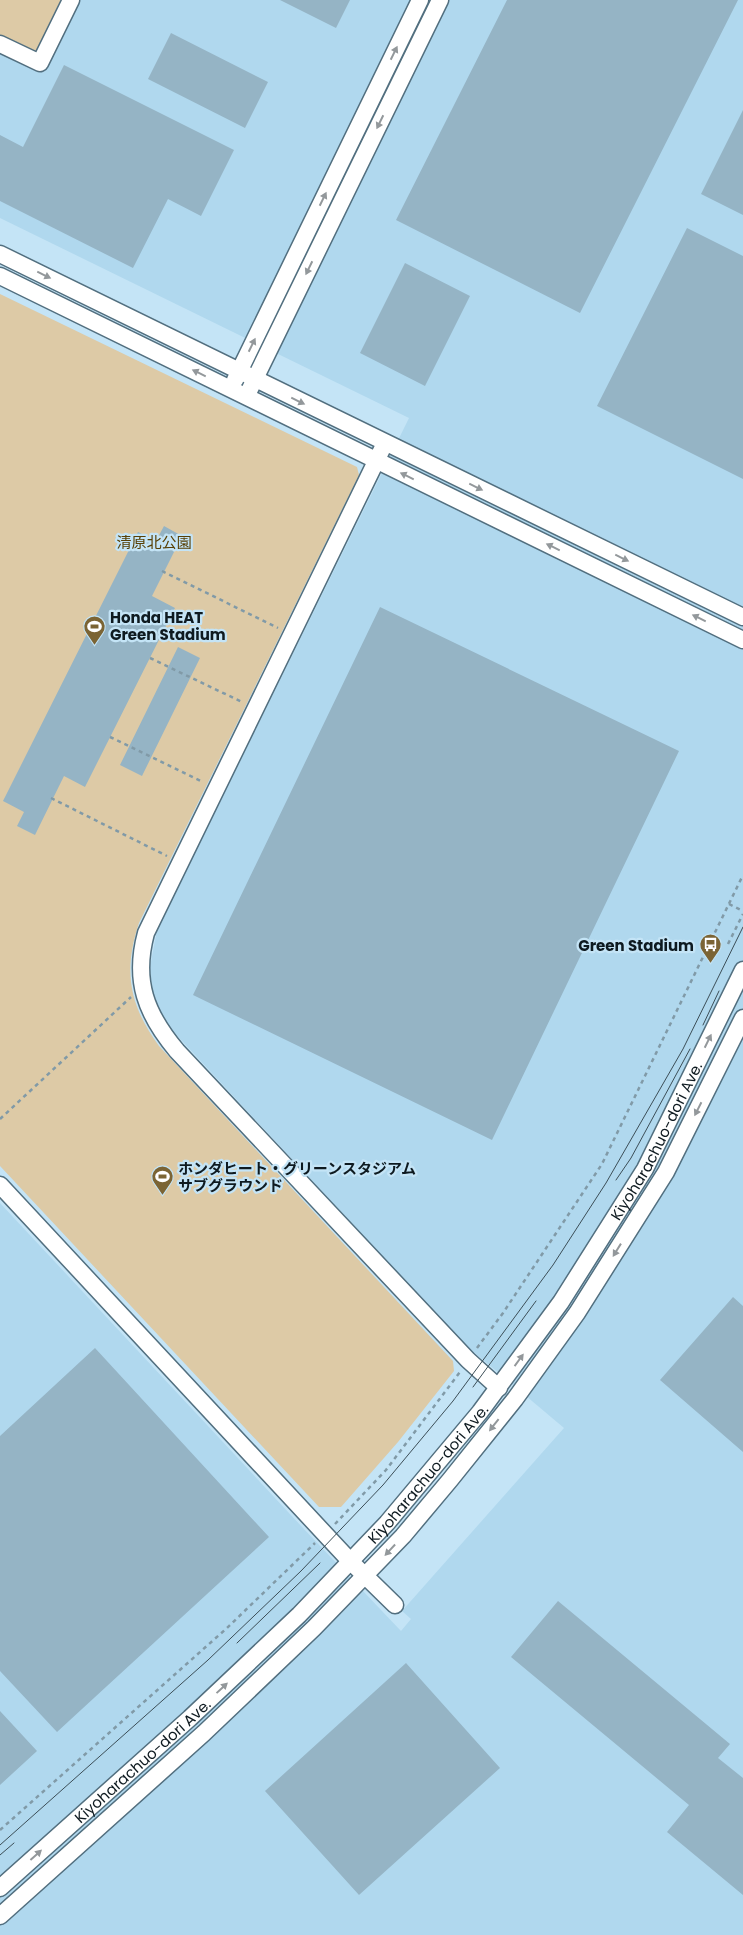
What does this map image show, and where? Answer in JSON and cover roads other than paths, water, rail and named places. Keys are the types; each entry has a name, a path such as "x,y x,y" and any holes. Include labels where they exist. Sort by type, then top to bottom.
{"street":[{"path":"0,44 40,63 71,0"},
{"path":"230,388 420,0"},
{"path":"246,396 440,0"},
{"path":"0,254 238,372 743,617"},
{"path":"0,276 743,640"},
{"path":"385,443 146,933 140,964 141,981 145,999 153,1019 177,1051 468,1360 499,1388"},
{"name":"Kiyoharachuo-dori Ave.","path":"0,1888 190,1718 300,1615 393,1516 499,1388 561,1302 645,1169 743,970"},
{"name":"Kiyoharachuo-dori Ave.","path":"0,1916 204,1732 365,1576 403,1536 480,1444 577,1314 666,1172 743,1018"},
{"path":"0,1185 351,1562 395,1605"}],"tram line":[{"path":"0,1845 208,1660 301,1571 383,1485 453,1401 553,1265 606,1183 683,1049 743,927"},
{"path":"703,1025 719,991"},
{"path":"616,1180 631,1158 690,1049"},
{"path":"473,1387 536,1301"},
{"path":"237,1643 320,1563"},
{"path":"0,1855 14,1843"}],"place":[{"name":"Honda HEAT Green Stadium","path":"94,645"},
{"name":"Green Stadium","path":"710,964"},
{"name":"ホンダヒート・グリーンスタジアム サブグラウンド","path":"162,1196"}],"park label":[{"name":"清原北公園","path":"154,542"}]}
